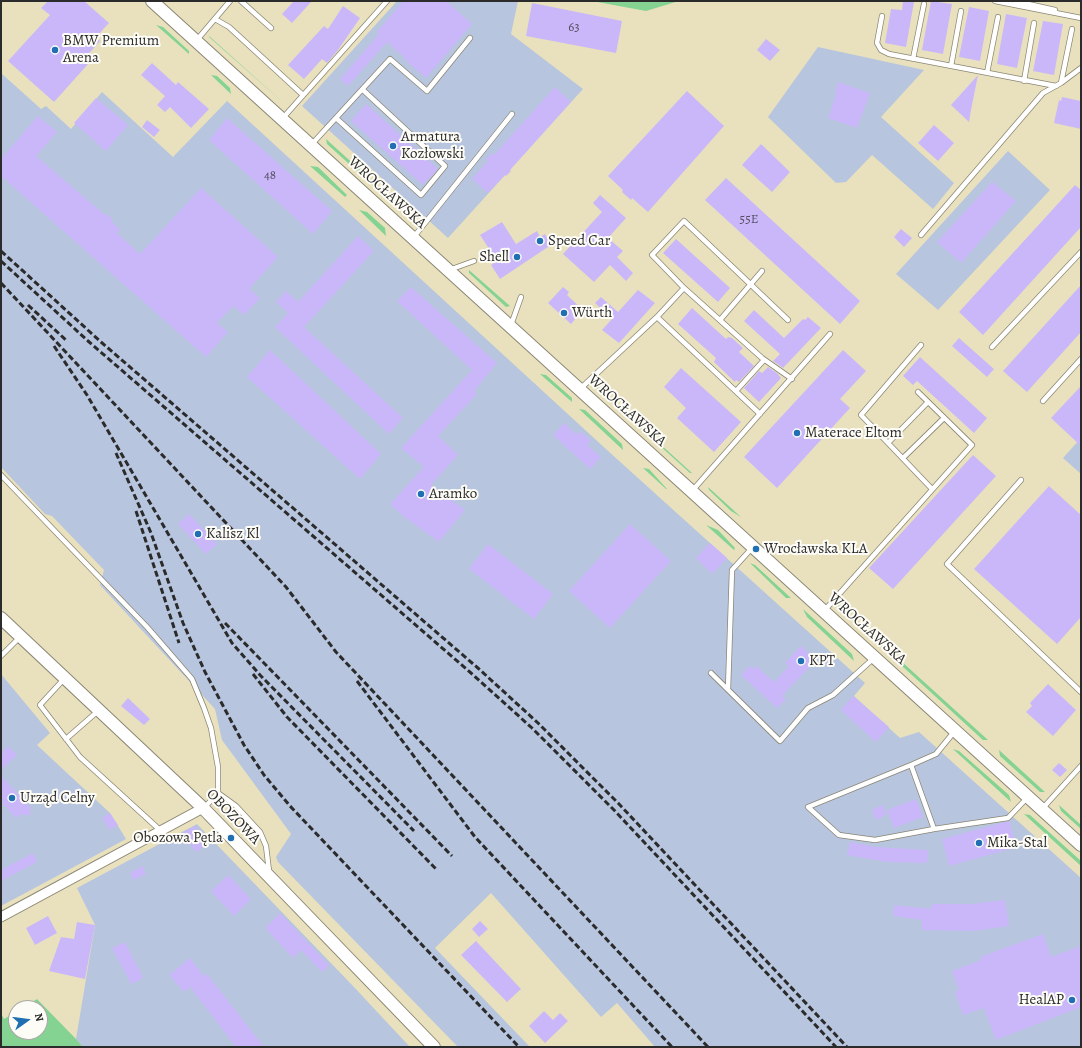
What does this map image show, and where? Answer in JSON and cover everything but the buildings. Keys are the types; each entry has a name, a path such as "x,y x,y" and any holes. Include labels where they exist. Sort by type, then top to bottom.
{"street":[{"name":"WROCŁAWSKA","path":"152,1 1081,845"},
{"name":"OBOZOWA","path":"1,618 98,711 203,808 434,1047"},
{"path":"1,917 203,808"}],"lane":[{"path":"196,41 230,1"},
{"path":"242,1 271,28"},
{"path":"282,119 387,1"},
{"path":"995,1 1081,18"},
{"path":"1015,1 1056,10 1068,15"},
{"path":"913,59 924,4"},
{"path":"950,66 961,10"},
{"path":"882,16 877,43 881,50 889,54 1056,86"},
{"path":"987,73 998,17"},
{"path":"215,19 229,27 303,95"},
{"path":"1024,81 1034,23"},
{"path":"1061,83 1072,29"},
{"path":"310,145 363,90 390,58 427,91 470,38"},
{"path":"921,235 1043,93 1061,83 1081,68"},
{"path":"336,118 421,194 445,166 363,90"},
{"path":"413,238 512,114"},
{"path":"788,320 752,284 684,221 652,255 684,288 764,360 792,379"},
{"path":"992,347 1081,252"},
{"path":"449,270 474,261"},
{"path":"720,320 762,272"},
{"path":"580,390 657,317 684,288"},
{"path":"511,327 521,297"},
{"path":"657,317 760,414"},
{"path":"692,492 830,334"},
{"path":"922,346 861,415 932,489"},
{"path":"1043,401 1081,359"},
{"path":"736,391 764,360"},
{"path":"824,611 972,445 918,392"},
{"path":"888,443 928,402"},
{"path":"903,458 944,418"},
{"path":"1,475 147,627 192,680 211,728 218,767 218,793 203,808"},
{"path":"1021,480 947,564 1081,692"},
{"path":"728,689 732,570 753,546"},
{"path":"1,656 20,637"},
{"path":"711,673 780,740 808,708 833,695 875,657"},
{"path":"64,679 40,705 80,757 161,831"},
{"path":"66,739 98,711"},
{"path":"955,730 936,754 808,807 839,835 875,840 934,829 1008,818 1028,797"},
{"path":"911,765 934,829"},
{"path":"1042,809 1081,766"},
{"path":"218,793 236,806 260,832 266,846 270,878"}],"shaded area":[{"path":"397,1 518,1 511,34 583,89 448,238 302,106"},
{"path":"818,47 924,70 881,117 954,183 933,209 872,155 846,182 836,183 768,117"},
{"path":"1,73 41,109 46,106 71,129 102,92 173,157 227,101 607,450 865,683 854,696 900,738 919,732 1081,878 1081,1047 655,1047 617,1003 601,1017 491,893 435,948 530,1047 458,1047 278,862 276,857 291,834 222,740 215,709 100,585 104,570 52,516 45,514 1,467"},
{"path":"1008,151 1050,190 938,310 896,274"},
{"path":"1081,438 1081,474 1063,458"},
{"path":"1,674 50,733 37,745 110,813 126,839 1,906"},
{"path":"197,824 410,1047 83,1047 76,1039 95,925 77,888"}],"green space":[{"path":"592,1 679,1 646,11"},
{"path":"156,25 163,27 189,51 189,54"},
{"path":"209,36 287,106 209,37"},
{"path":"211,75 217,76 230,88 231,94"},
{"path":"326,139 402,208 398,208 327,144"},
{"path":"310,166 318,167 347,195 345,197"},
{"path":"359,210 367,212 385,228 386,236"},
{"path":"469,270 510,306 506,307 469,273"},
{"path":"540,374 546,375 572,398 572,402"},
{"path":"594,384 692,473 690,473 595,387"},
{"path":"579,409 585,410 622,444 623,450"},
{"path":"643,468 649,469 667,489 666,489"},
{"path":"708,487 741,517 731,511 709,490"},
{"path":"706,525 718,530 735,548 734,550"},
{"path":"750,563 755,565 791,598 786,598"},
{"path":"837,604 888,650 885,650 839,609"},
{"path":"803,609 852,654 854,661 807,617"},
{"path":"901,661 988,740 983,740 901,665"},
{"path":"953,749 959,751 1009,795 1011,802"},
{"path":"999,750 1045,792 1040,792 1000,756"},
{"path":"1059,805 1081,825 1081,829 1061,811"},
{"path":"1024,814 1030,815 1081,861 1081,866"},
{"path":"48,1010 83,1047 1,1047 1,1013 4,1019 8,1017 8,1040 48,1040"}],"railway":[{"path":"1,251 101,342 479,669 538,723 619,804 847,1047"},
{"path":"1,261 88,341 471,673 532,728 614,810 836,1047"},
{"path":"1,283 286,587 336,652 708,1047"},
{"path":"28,305 67,341"},
{"path":"54,346 87,395 232,643 260,675 414,831"},
{"path":"116,453 151,533 183,623 205,672 244,745 264,775 290,806 519,1047"},
{"path":"136,511 179,643"},
{"path":"225,623 452,856"},
{"path":"253,674 287,717 437,870"},
{"path":"357,681 475,837 672,1047"}],"place":[{"name":"BMW Premium Arena","path":"55,50"},
{"name":"Armatura Kozłowski","path":"393,146"},
{"name":"Speed Car","path":"540,241"},
{"name":"Shell","path":"517,257"},
{"name":"Würth","path":"564,313"},
{"name":"Materace Eltom","path":"797,433"},
{"name":"Aramko","path":"421,494"},
{"name":"Kalisz Kl","path":"198,534"},
{"name":"Wrocławska KLA","path":"756,549"},
{"name":"KPT","path":"801,661"},
{"name":"Urząd Celny","path":"12,798"},
{"name":"Obozowa Pętla","path":"231,838"},
{"name":"Mika-Stal","path":"979,843"},
{"name":"HealAP","path":"1072,1000"}]}
